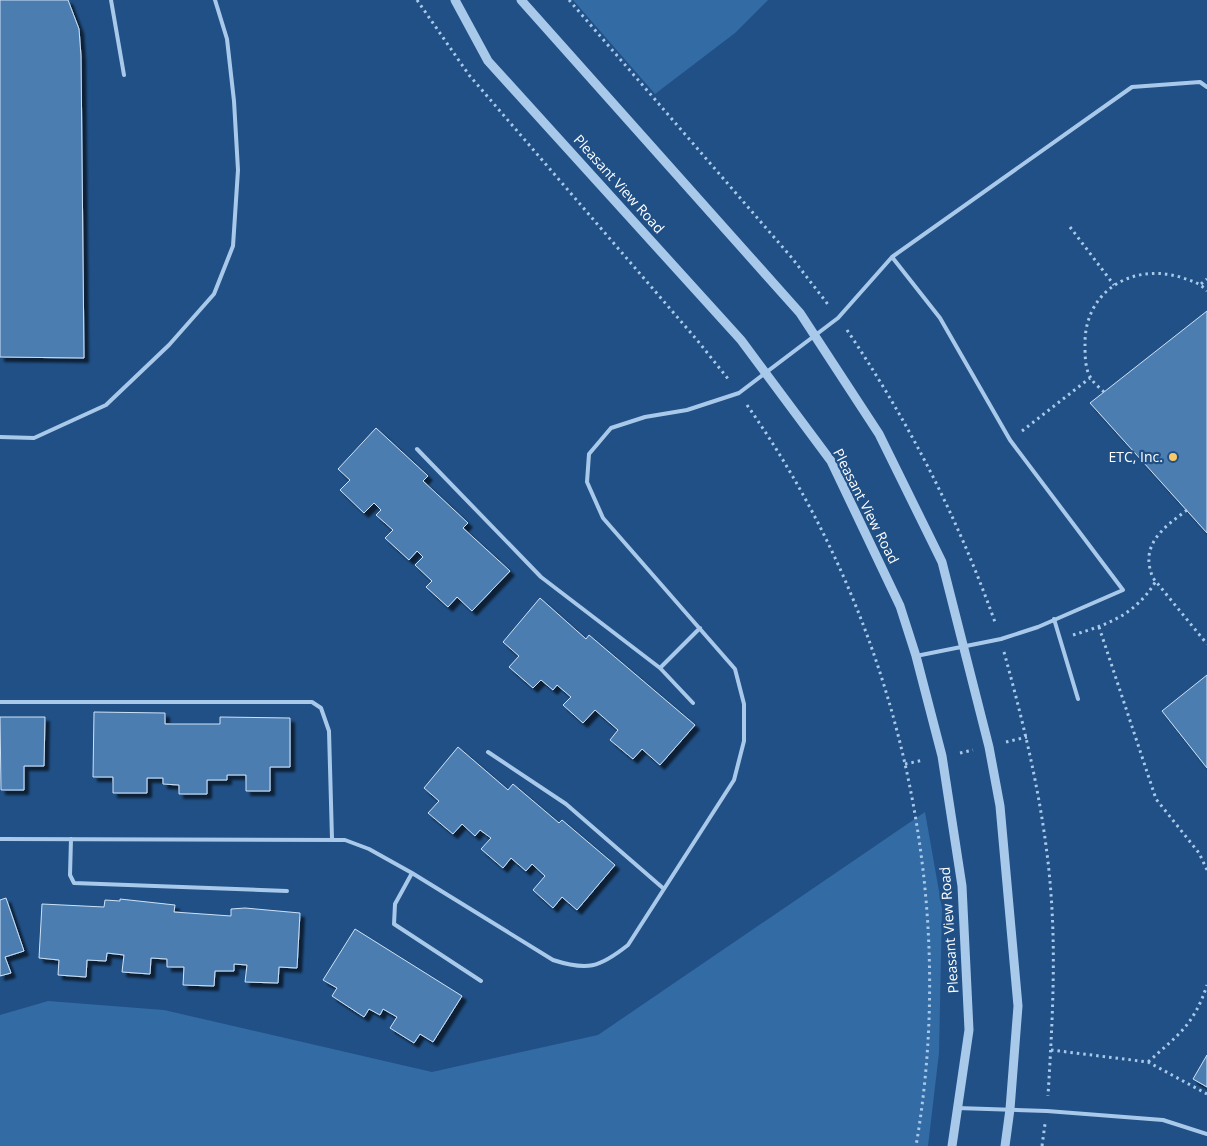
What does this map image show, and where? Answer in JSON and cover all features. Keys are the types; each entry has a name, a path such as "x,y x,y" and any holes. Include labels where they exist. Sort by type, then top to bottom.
{"street":[{"name":"Pleasant View Road","path":"455,0 472,35 488,61 741,340 831,461 900,606 916,656 942,756 962,886 969,1030 952,1146"},
{"path":"521,0 800,313 879,434 942,562 989,747 1000,806 1018,1006 1010,1109 1005,1146"}],"lane":[{"path":"111,0 124,75"},
{"path":"0,437 34,438 106,405 169,345 214,294 234,246 238,170 234,100 227,39 216,0"},
{"path":"0,839 345,840 369,849 412,873 552,960 577,968 607,962 628,945 734,780 744,741 744,704 735,669 603,518 587,482 589,454 611,428 645,417 687,410 739,393 764,372 838,318 892,257 1132,87 1200,82 1207,87"},
{"path":"892,257 940,318 1010,440 1122,590 1038,627 1001,638 916,656"},
{"path":"417,449 541,577 660,668 693,703"},
{"path":"1054,619 1078,699"},
{"path":"660,668 700,628"},
{"path":"0,702 312,702 320,708 329,732 332,839"},
{"path":"488,752 566,804 664,889"},
{"path":"71,839 70,876 74,883 287,891"},
{"path":"412,873 395,904 394,924 481,981"},
{"path":"957,1108 1047,1111 1163,1120 1207,1134"}],"path":[{"path":"418,0 469,74 691,332 739,393 784,461 828,540 869,640 886,690 906,764 920,849 930,946 931,994 925,1087 916,1146"},
{"path":"569,0 792,258 838,318 890,396 931,470 966,545 1001,638 1027,737 1044,834 1051,894 1054,1004 1047,1111 1042,1146"},
{"path":"1070,227 1114,285"},
{"path":"1104,392 1090,378 1085,357 1084,334 1089,314 1102,295 1114,285 1139,274 1164,272 1201,284 1207,291"},
{"path":"1201,284 1207,279"},
{"path":"1010,440 1090,378"},
{"path":"1187,510 1167,526 1150,547 1148,567 1156,581 1207,644"},
{"path":"1060,638 1099,627 1121,618 1148,594 1156,581"},
{"path":"1099,627 1156,799 1199,853 1207,870"},
{"path":"1005,655 1014,652"},
{"path":"906,764 1027,737"},
{"path":"1148,1062 1191,1022 1200,1005 1207,985"},
{"path":"1051,1050 1148,1062 1207,1094"}],"shaded area":[{"path":"573,0 768,0 735,33 655,94"},
{"path":"925,812 942,908 939,1053 928,1146 0,1146 0,1015 48,1001 164,1010 432,1072 598,1035"}],"building":[{"path":"0,0 68,0 79,29 81,56 84,358 0,357"},
{"name":"ETC, Inc.","path":"1207,311 1207,533 1090,403"},
{"path":"376,428 428,476 423,481 468,523 463,528 510,571 472,611 457,597 448,607 426,587 432,581 415,565 423,557 417,551 409,560 385,538 393,530 376,515 381,510 374,503 364,513 340,490 350,480 338,469"},
{"path":"540,598 586,639 589,635 695,725 660,765 642,749 633,759 610,740 618,730 595,710 583,723 563,705 571,697 557,685 553,690 541,680 533,688 509,667 519,656 503,642"},
{"path":"1207,675 1207,768 1162,711"},
{"path":"94,712 165,713 165,724 220,724 220,717 290,718 290,767 270,767 270,791 246,791 246,775 227,775 227,780 207,780 207,794 179,794 179,785 163,784 163,778 147,778 147,793 113,793 113,777 93,777"},
{"path":"0,717 45,717 44,766 24,766 24,790 1,790"},
{"path":"458,747 508,790 513,784 559,823 562,820 615,865 577,910 562,897 553,908 533,890 545,876 532,864 526,871 511,858 503,868 481,849 491,838 480,830 475,836 462,824 453,834 428,813 439,801 424,788"},
{"path":"6,898 24,951 5,957 11,973 0,976 0,900"},
{"path":"120,899 175,905 174,912 231,916 231,909 245,908 300,913 297,968 279,967 278,983 245,982 247,965 234,964 234,971 215,971 214,986 183,985 184,967 167,967 167,959 151,958 150,974 122,972 124,955 107,953 106,961 87,960 86,977 58,975 59,960 39,958 42,904 104,907 105,900 120,901"},
{"path":"355,929 462,996 433,1042 420,1034 414,1043 390,1028 397,1017 383,1009 380,1015 369,1009 364,1017 332,996 337,988 323,980"},
{"path":"1207,1055 1207,1087 1193,1079"}],"place":[{"name":"ETC, Inc.","path":"1173,457"}]}
